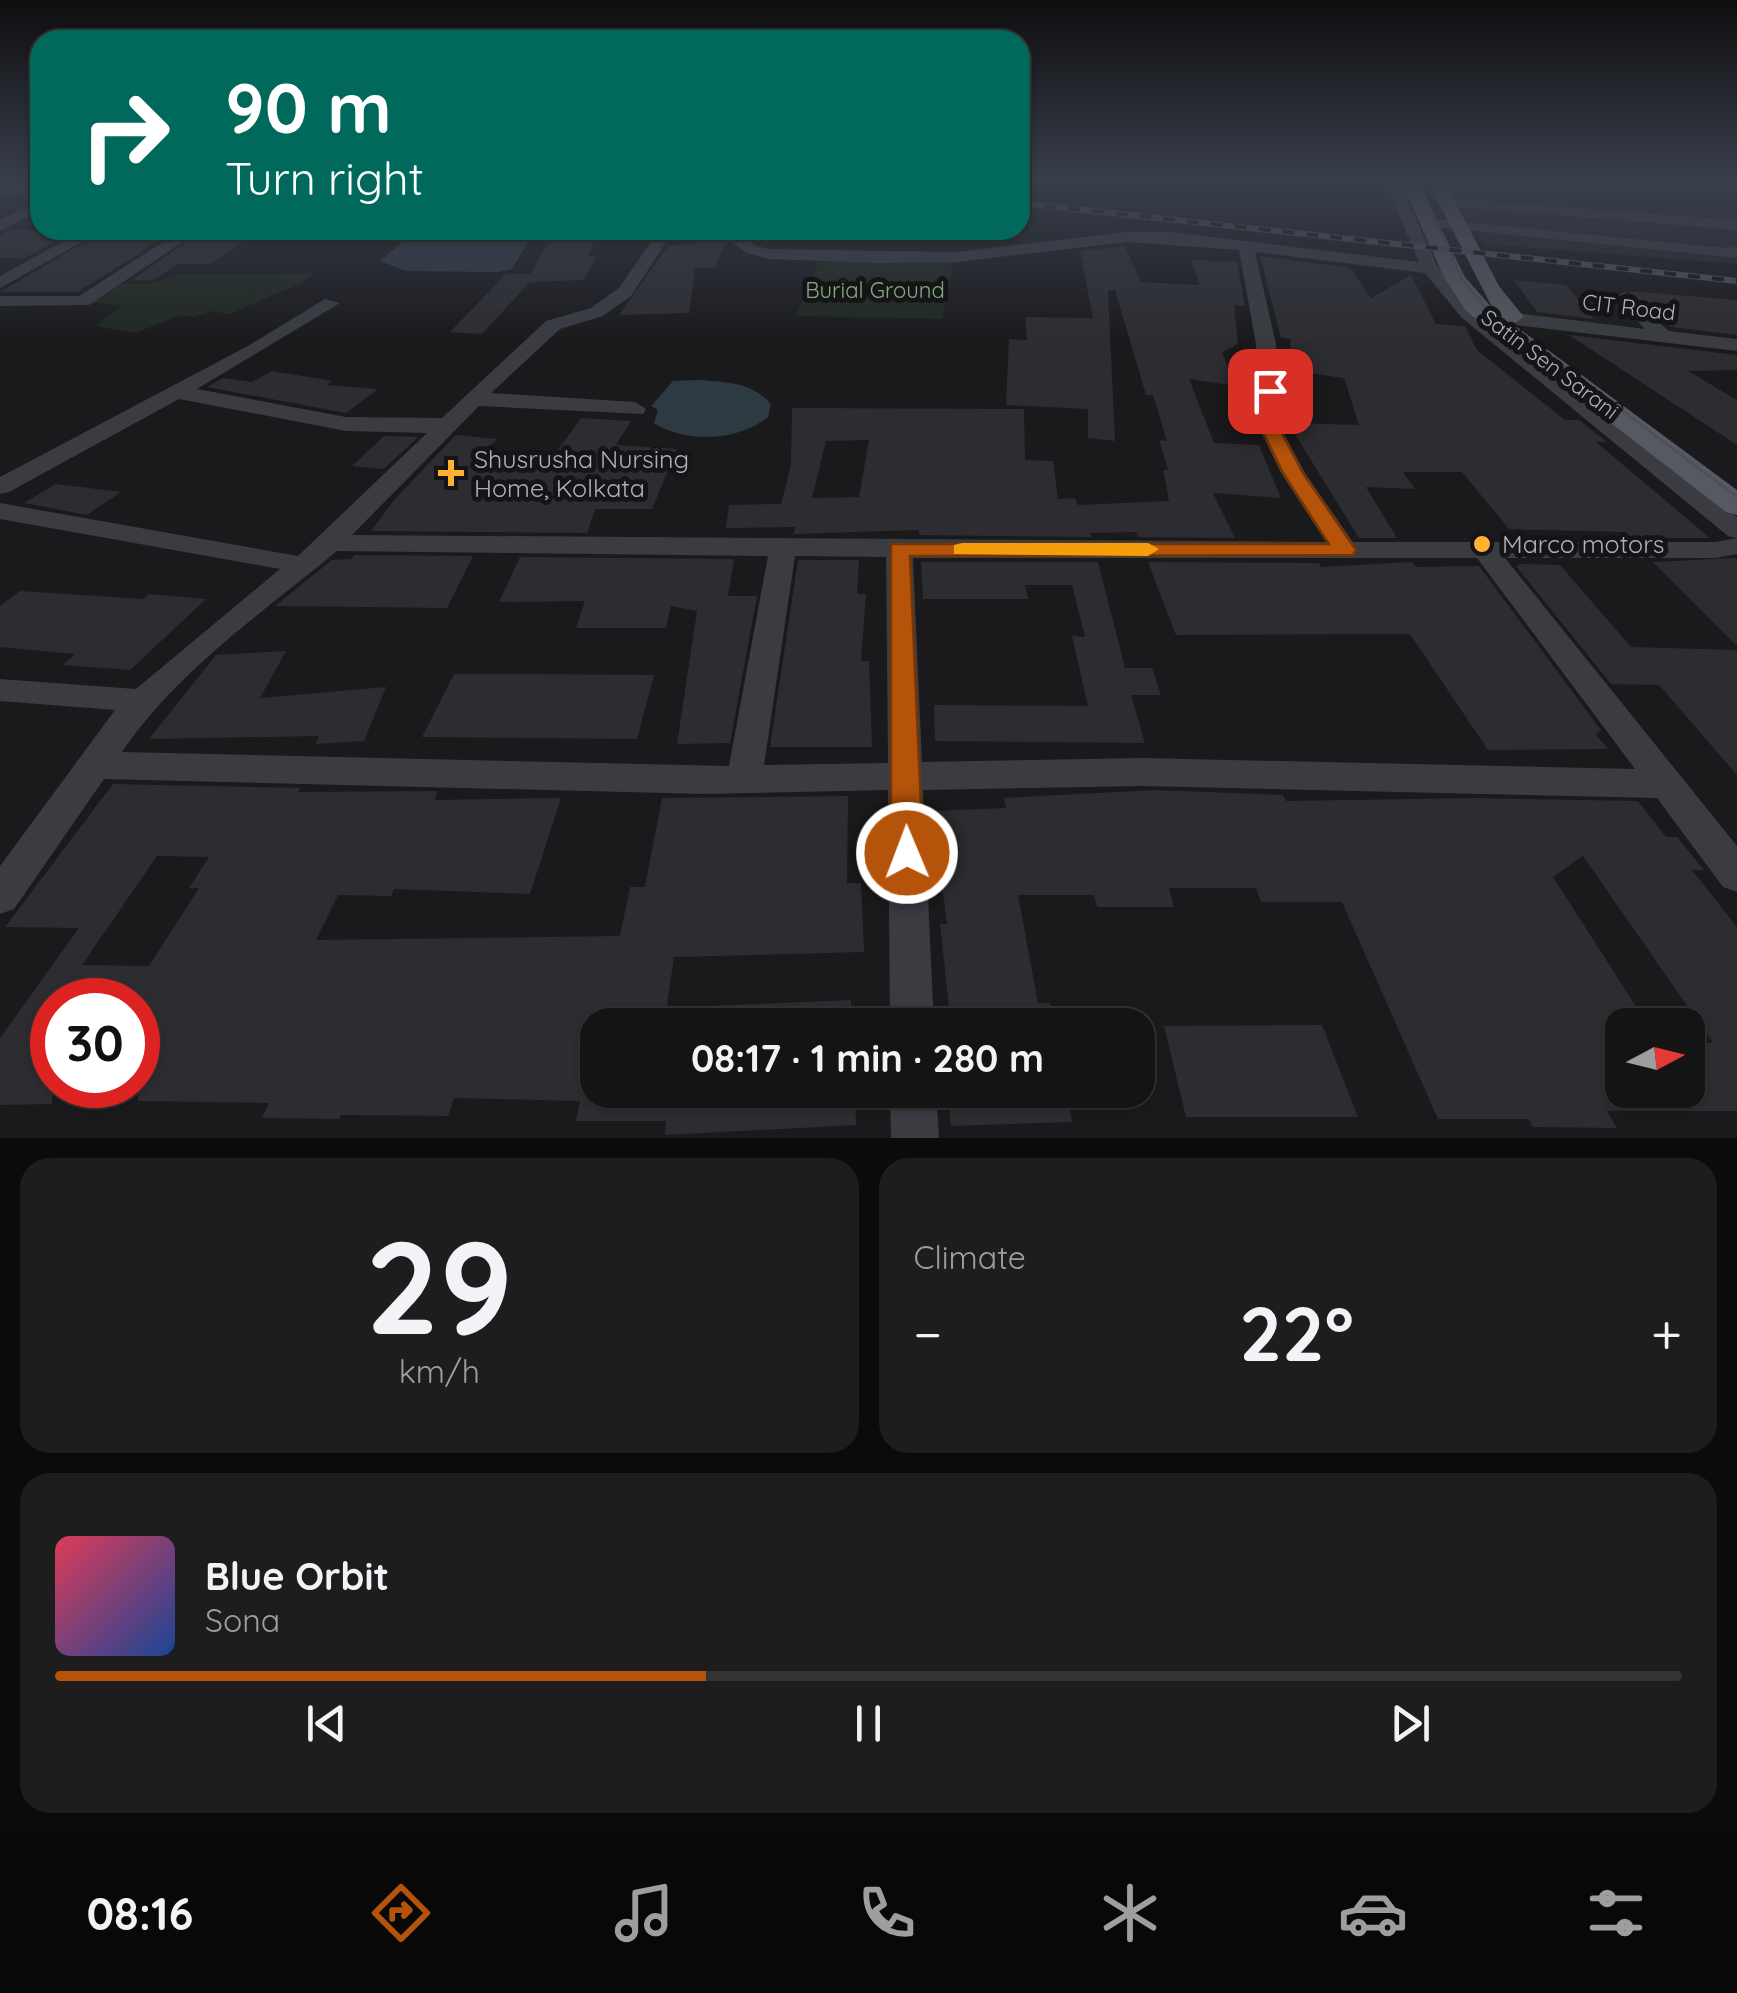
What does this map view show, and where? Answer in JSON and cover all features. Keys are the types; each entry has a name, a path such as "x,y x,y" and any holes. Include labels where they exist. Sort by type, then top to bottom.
{"main road":[{"name":"Satin Sen Sarani","path":"1436,237 1447,268 1474,306 1737,506"},
{"name":"Satin Sen Sarani","path":"1467,237 1487,287 1515,320 1737,476"}],"street":[{"path":"740,240 750,249 806,257 958,257 1126,237"},
{"path":"1129,237 1246,245 1432,268"},
{"path":"1420,237 1432,268 1468,314 1737,530"},
{"path":"1569,237 1733,254 1732,249 1737,250"},
{"path":"0,284 77,240"},
{"path":"0,301 83,301 177,240"},
{"path":"0,897 143,701 330,543 552,325 596,312 625,292 660,240"},
{"path":"1246,245 1266,344 1269,426 1293,473 1345,550"},
{"path":"1624,297 1663,336"},
{"path":"0,488 331,303"},
{"name":"CIT Road","path":"1515,320 1736,345"},
{"path":"175,392 291,418 363,428 419,429 450,424"},
{"path":"476,398 635,409"},
{"path":"0,511 302,566"},
{"path":"330,543 1486,552 1716,550 1737,546"},
{"path":"744,779 782,548"},
{"path":"898,549 912,1008"},
{"path":"1486,552 1737,875"},
{"path":"0,690 143,701"},
{"path":"94,766 744,779 905,773 1143,772 1667,784"},
{"path":"913,1108 914,1138"}],"shaded area":[{"path":"1479,237 1737,237 1737,264 1484,244"},
{"path":"405,240 529,241 512,269 497,272 406,271 380,261"},
{"path":"673,381 738,384 756,391 771,404 768,417 742,431 712,437 681,434 654,423 658,410 651,406"}],"green space":[{"name":"Burial Ground","path":"819,259 954,259 942,319 796,316"},
{"path":"313,273 303,282 230,314 213,311 193,317 181,315 135,333 95,326 123,306 89,302 114,284 150,284 176,275"}],"building":[{"path":"0,237 58,240 25,258 0,258"},
{"path":"89,240 159,240 78,292 0,292"},
{"path":"190,240 246,240 210,264 177,264 154,280 132,280"},
{"path":"551,240 594,242 588,256 597,256 584,280 530,282 482,334 450,332 506,274 530,274"},
{"path":"726,242 715,268 695,268 689,313 619,315 668,246"},
{"path":"1125,246 1141,282 1200,285 1191,260 1237,262 1245,306 1234,305 1238,344 1222,352 1235,386 1189,379 1214,443 1259,445 1281,498 1213,493 1235,538 1138,537 1136,532 1090,533 1091,537 919,535 919,530 794,534 795,527 726,528 729,505 781,504 791,465 792,408 1024,409 1025,460 1053,461 1058,499 1075,498 1078,505 1169,501 1163,470 1168,470 1159,440 1167,441 1153,395 1146,395 1115,290 1108,291 1115,441 1088,438 1088,409 1006,405 1009,339 1027,340 1025,317 1093,318 1080,251","holes":["869,440 859,497 812,498 826,441"]},
{"path":"1260,256 1350,268 1371,298 1411,275 1436,324 1465,326 1477,350 1565,420 1579,420 1607,442 1596,442 1710,538 1630,538 1623,532 1509,529 1462,472 1403,472 1415,489 1366,487 1397,538 1359,538 1288,423 1359,425 1344,378 1292,371 1290,339 1281,338"},
{"path":"1514,280 1566,285 1594,319 1537,312"},
{"path":"1628,291 1737,300 1737,335 1671,327"},
{"path":"1569,335 1737,355 1737,370 1688,371 1737,400 1737,445"},
{"path":"272,371 333,381 326,385 378,389 346,413 207,387 223,378 252,382"},
{"path":"581,418 631,421 616,445 677,449 652,509 595,509 587,533 371,531 394,500 456,435 497,439 478,458 547,465"},
{"path":"384,436 418,437 384,469 352,466"},
{"path":"56,484 121,492 87,515 24,503"},
{"path":"355,555 473,556 447,608 275,606 332,560 351,559"},
{"path":"520,557 734,559 728,596 757,596 730,743 677,744 697,611 671,606 666,628 576,628 585,601 499,602"},
{"path":"798,560 859,560 857,594 866,594 861,661 869,661 872,747 770,747"},
{"path":"1737,560 1737,646 1653,562"},
{"path":"921,562 1098,562 1125,668 1152,668 1161,695 1131,695 1145,743 935,741 934,705 1088,706 1072,636 1085,637 1072,585 1025,585 1028,599 923,599"},
{"path":"1148,562 1319,563 1321,567 1412,562 1416,567 1479,566 1601,730 1596,735 1608,749 1488,750 1410,634 1176,635"},
{"path":"1560,565 1631,647 1737,650 1737,775 1659,685 1611,684 1516,566"},
{"path":"20,591 206,599 130,670 63,665 75,654 0,647 0,606"},
{"path":"286,651 260,698 386,687 364,741 316,744 319,736 149,739 216,655"},
{"path":"454,674 654,675 637,739 422,737"},
{"path":"113,784 301,788 298,792 438,791 434,800 561,798 530,894 394,889 391,896 338,895 316,940 620,936 630,887 645,887 662,798 848,796 847,883 861,883 864,952 674,957 666,1008 580,1008 580,1101 454,1098 448,1116 262,1118 269,1103 160,1101 160,978 43,978 79,928 5,927","holes":["157,856 209,857 189,888 199,888 149,966 82,965"]},
{"path":"1155,790 1283,795 1286,801 1638,801 1666,837 1677,837 1704,870 1692,870 1737,927 1737,1111 1607,1111 1617,1128 1533,1127 1529,1119 1438,1119 1342,902 1261,902 1256,888 1169,888 1174,907 1097,907 1094,895 1018,895 1038,1003 1050,1003 1051,1008 949,1008 940,924 947,924 932,811 1006,808 1004,798","holes":["1583,856 1689,1008 1705,1008 1705,1031 1713,1043 1705,1043 1705,1108 1605,1108 1605,1008 1637,1008 1553,877"]},
{"path":"30,996 30,1104 0,1105 0,1038"},
{"path":"851,1000 851,1008 709,1008"},
{"path":"1322,1025 1358,1117 1186,1117 1164,1026"},
{"path":"580,1101 580,1108 856,1108 856,1125 665,1135 666,1121 576,1121"},
{"path":"949,1108 1069,1108 1072,1122 951,1126"}],"tram line":[{"path":"1443,237 1462,279 1485,307 1737,497"}],"railway":[{"path":"1334,237 1737,281"}],"slow traffic":[{"path":"962,550 1148,549"}],"place":[{"name":"Shusrusha Nursing Home, Kolkata","path":"451,473"},
{"name":"Marco motors","path":"1482,544"}],"route":[{"path":"907,853 898,549 1345,550 1293,473 1269,426 1270,391"}]}
